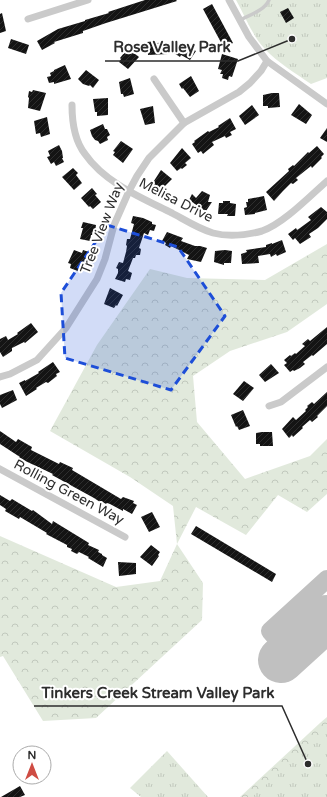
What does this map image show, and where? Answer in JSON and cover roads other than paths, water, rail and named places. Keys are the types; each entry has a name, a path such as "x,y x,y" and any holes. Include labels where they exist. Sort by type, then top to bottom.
{"street":[{"path":"28,19 88,0"},
{"path":"229,0 239,20 257,49 268,61 327,104"},
{"name":"Tree View Way","path":"0,377 10,374 37,360 66,328 97,279 105,259 114,225 129,191 149,158 184,122 239,92 250,83 268,61"},
{"path":"154,79 184,122"},
{"name":"Melisa Drive","path":"72,105 73,129 84,154 101,173 129,191 199,228 214,233 246,234 263,230 278,222 327,181"},
{"path":"269,406 281,402 327,367"},
{"name":"Rolling Green Way","path":"0,469 125,537"}],"lane":[{"path":"239,20 258,11 268,4 269,0"}],"place":[{"name":"Rose Valley Park","path":"292,39"},
{"name":"Tinkers Creek Stream Valley Park","path":"308,764"}]}
